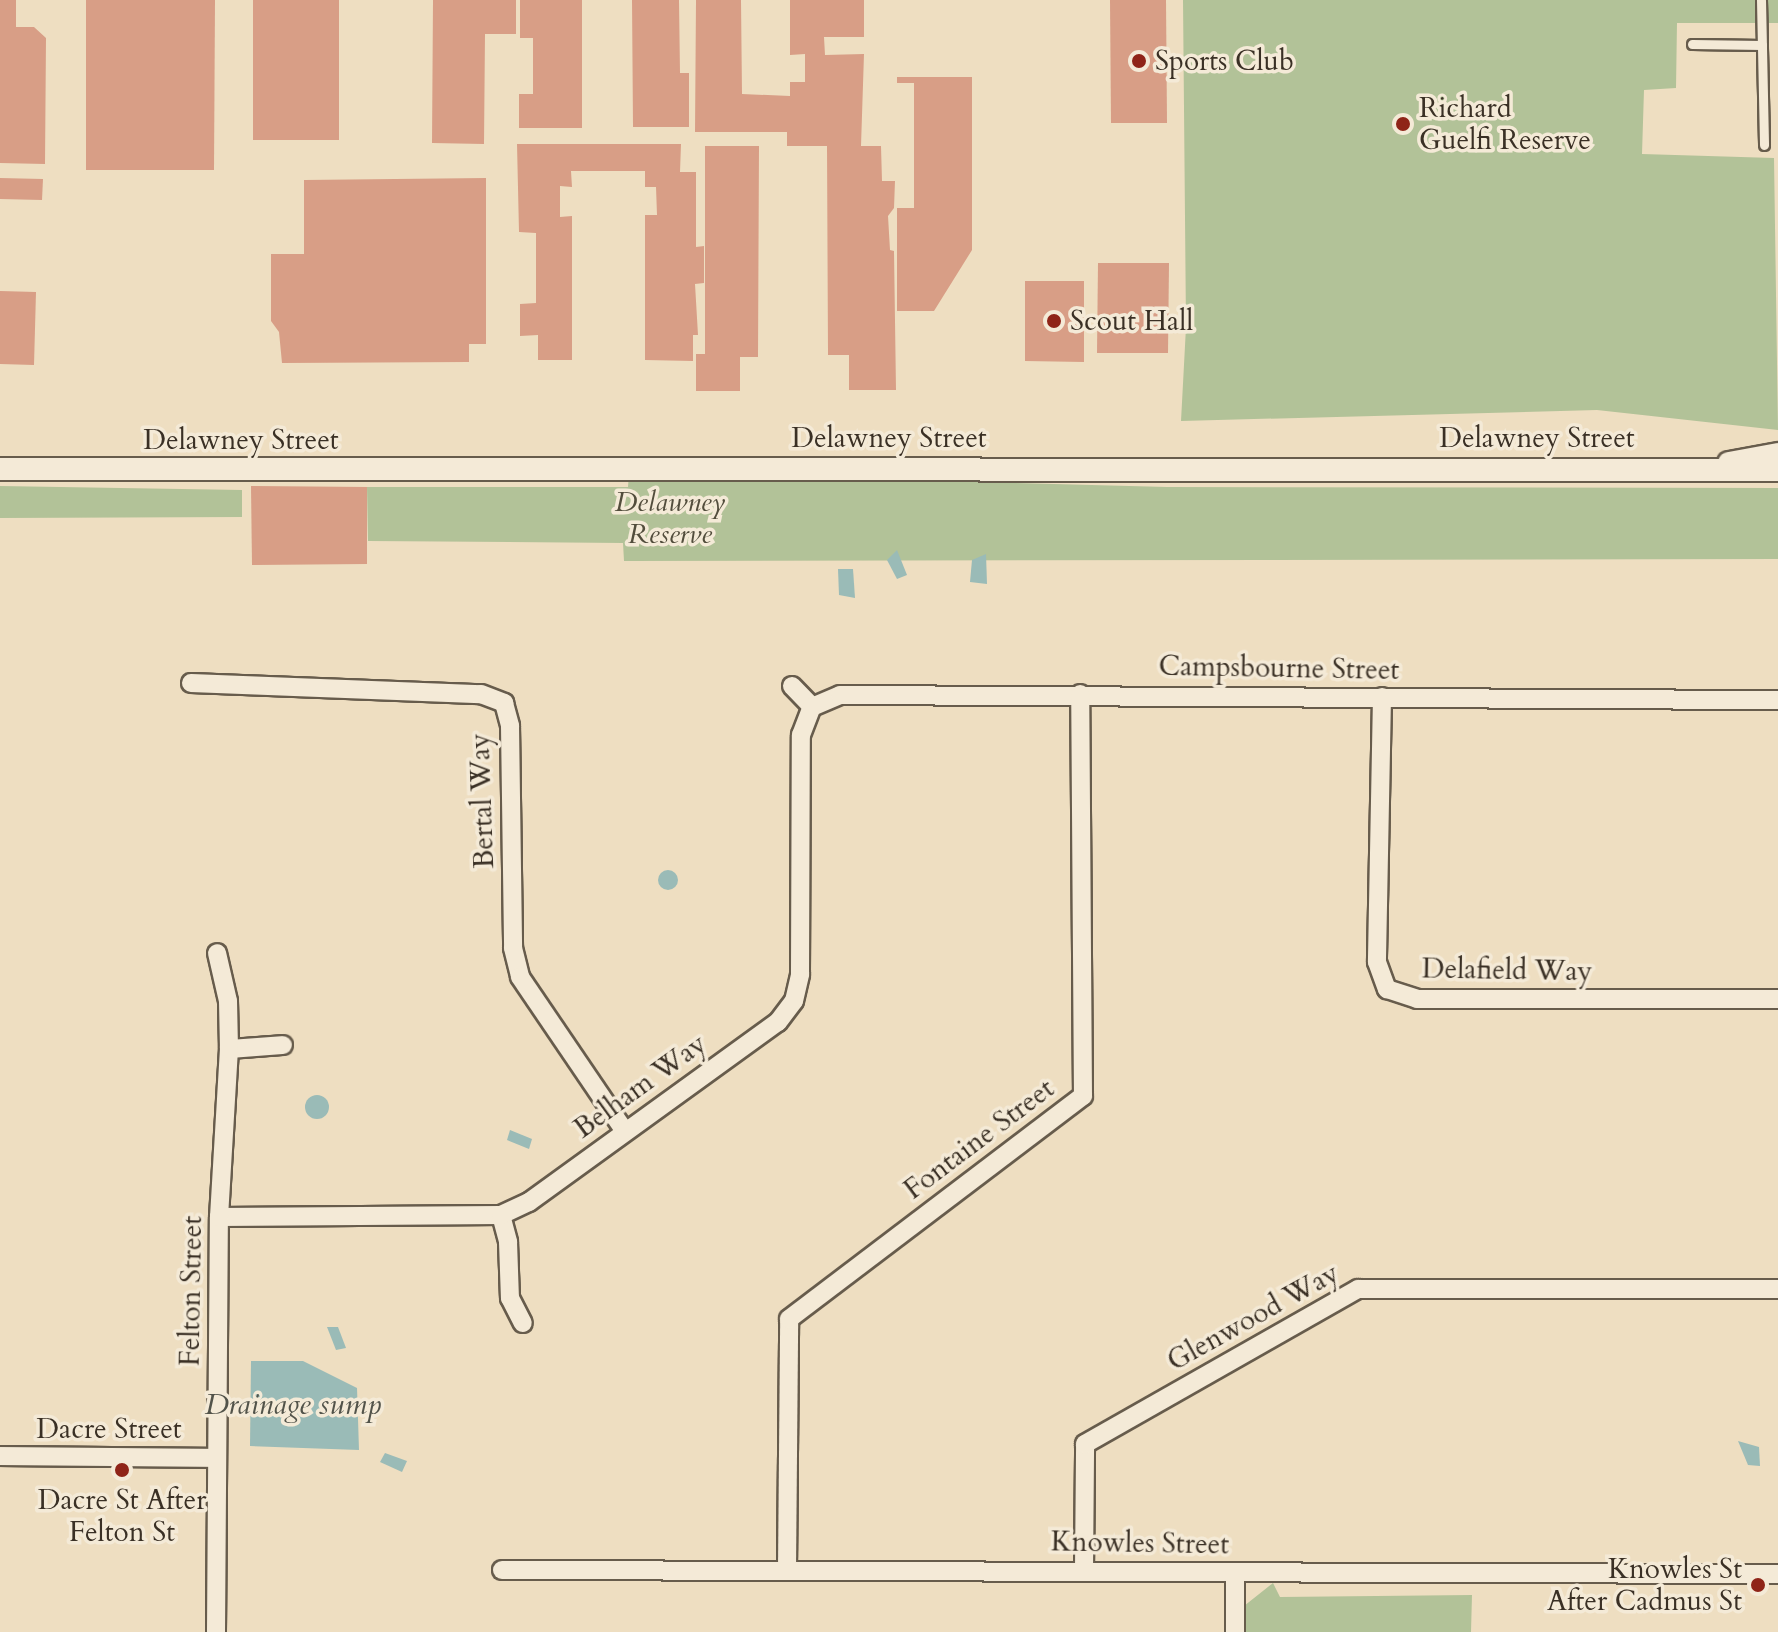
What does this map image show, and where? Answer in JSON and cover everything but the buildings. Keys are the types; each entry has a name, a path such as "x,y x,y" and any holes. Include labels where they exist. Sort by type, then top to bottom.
{"street":[{"path":"1708,468 1778,454"},
{"name":"Delawney Street","path":"0,469 1708,468 1745,473 1778,470"},
{"name":"Bertal Way","path":"191,683 481,694 504,703 510,726 513,948 520,977 624,1130"},
{"path":"792,686 812,707"},
{"name":"Fontaine Street","path":"787,1569 789,1319 1083,1096 1080,694"},
{"name":"Campsbourne Street","path":"812,707 840,695 1778,700"},
{"name":"Delafield Way","path":"1382,697 1377,962 1387,989 1417,999 1778,999"},
{"name":"Belham Way","path":"219,1217 501,1215 529,1202 624,1130 778,1022 794,1001 800,974 801,735 812,707"},
{"name":"Felton Street","path":"216,1632 219,1217 229,1049 228,1001 217,953"},
{"path":"229,1049 283,1045"},
{"path":"501,1215 508,1242 510,1298 523,1323"},
{"name":"Glenwood Way","path":"1084,1569 1085,1444 1358,1289 1778,1289"},
{"name":"Dacre Street","path":"0,1456 217,1458"},
{"name":"Knowles Street","path":"502,1570 1084,1569 1778,1574"},
{"path":"1235,1572 1235,1632"}],"lane":[{"path":"1761,0 1764,145"},
{"path":"1692,44 1762,45"}],"green space":[{"name":"Richard Guelfi Reserve","path":"1183,0 1778,0 1778,23 1677,23 1676,88 1644,90 1642,154 1774,158 1778,430 1597,410 1181,421 1186,327"},
{"name":"Delawney Reserve","path":"629,473 1167,487 1778,488 1778,559 624,561 623,543 368,541 367,487 628,487"},
{"path":"0,486 242,490 242,517 0,518"},
{"path":"1273,1583 1280,1597 1472,1595 1471,1632 1245,1632 1244,1606"}],"water":[{"path":"897,550 907,575 897,579 887,560"},
{"path":"986,554 987,584 970,582 972,560"},
{"path":"838,569 853,569 855,598 839,595"},
{"path":"664,870 672,870 678,880 672,890 664,890 658,884 658,876"},
{"path":"312,1095 322,1095 329,1102 329,1112 322,1119 312,1119 305,1112 305,1102"},
{"path":"510,1130 532,1139 529,1149 507,1140"},
{"path":"327,1327 338,1327 346,1348 336,1350"},
{"name":"Drainage sump","path":"251,1361 303,1361 357,1388 359,1450 250,1446"},
{"path":"1738,1441 1759,1447 1760,1466 1748,1465"},
{"path":"385,1453 407,1461 402,1472 380,1462"}],"place":[{"name":"Sports Club","path":"1139,61"},
{"name":"Richard Guelfi Reserve","path":"1403,124"},
{"name":"Scout Hall","path":"1054,321"},
{"name":"Dacre St After Felton St","path":"122,1470"},
{"name":"Knowles St After Cadmus St","path":"1758,1585"}]}
